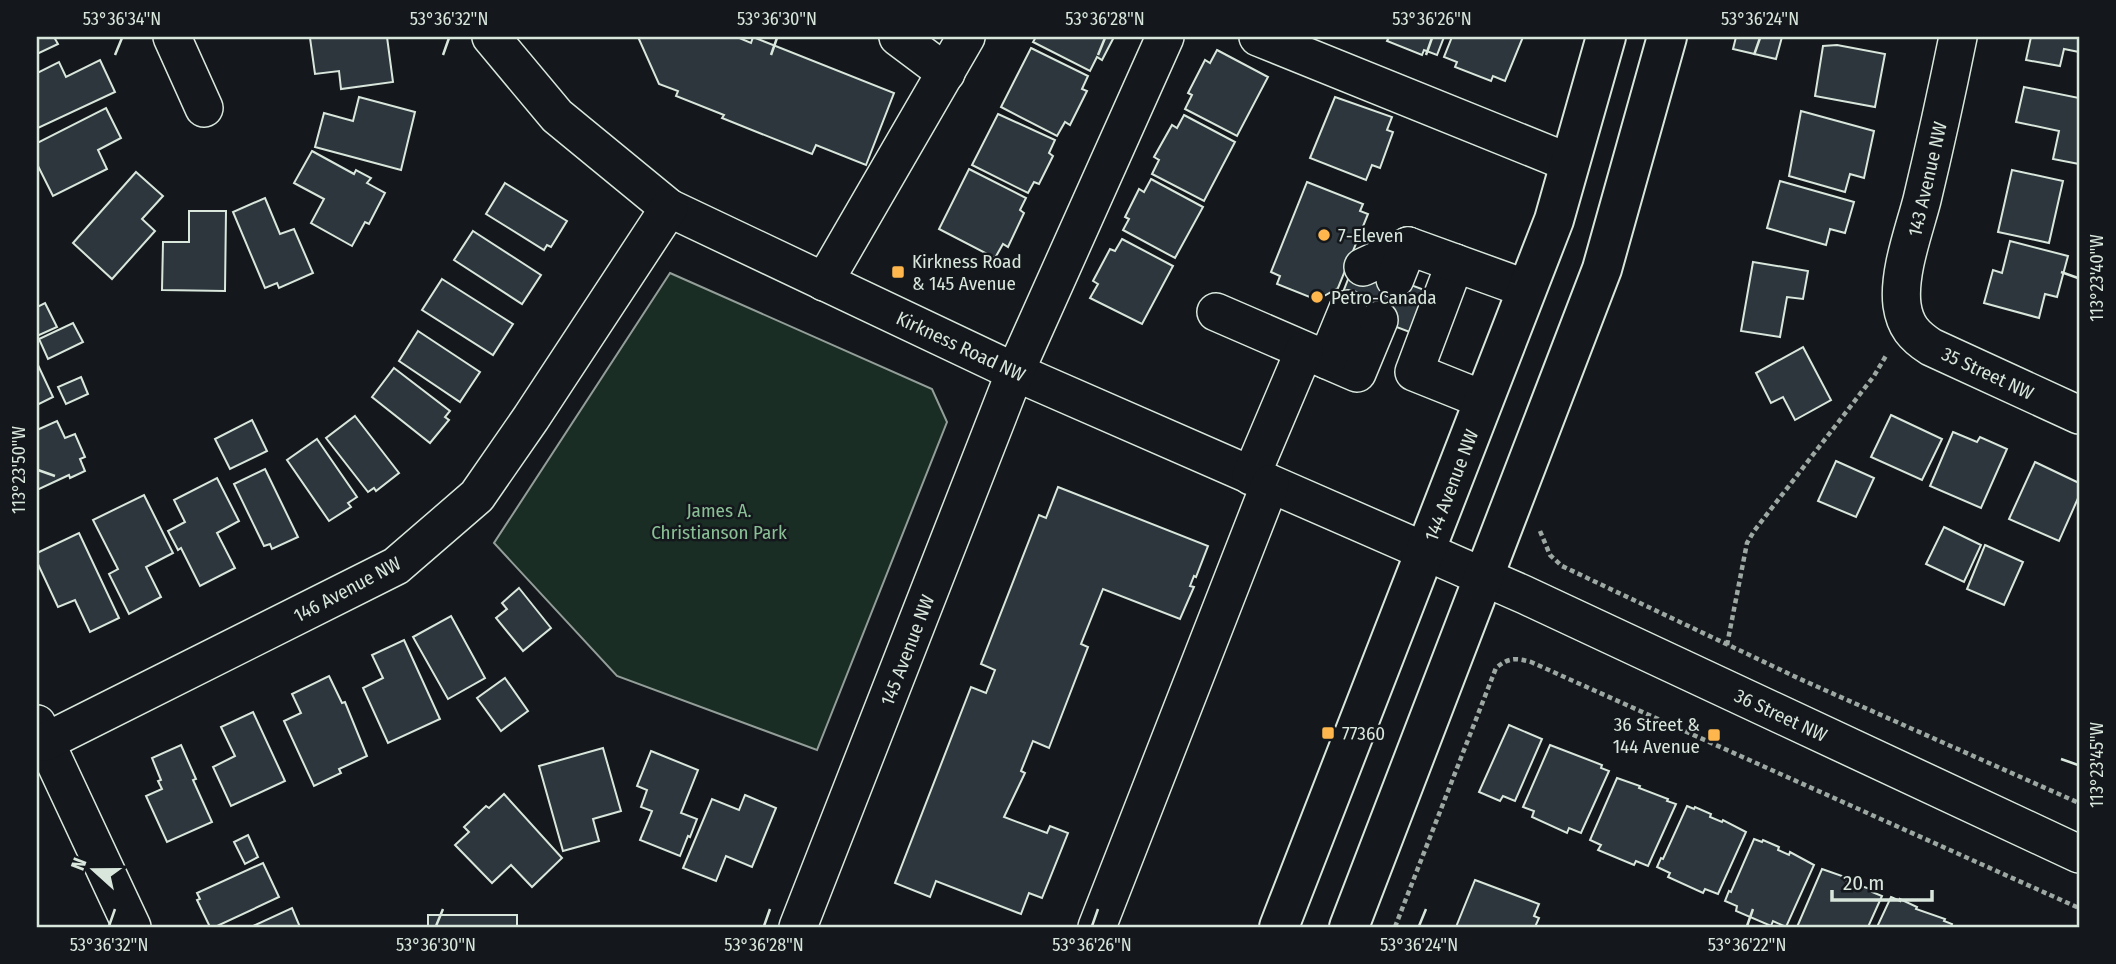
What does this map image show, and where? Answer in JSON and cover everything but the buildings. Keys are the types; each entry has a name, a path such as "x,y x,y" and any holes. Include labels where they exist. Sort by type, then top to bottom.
{"main road":[{"name":"144 Avenue NW","path":"1279,927 1554,220 1606,37"},
{"path":"1349,927 1602,269 1667,37"}],"street":[{"path":"172,37 204,108"},
{"name":"Kirkness Road NW","path":"491,37 557,116 668,208 1015,372 1483,576"},
{"path":"898,37 946,73"},
{"path":"824,282 966,37"},
{"name":"145 Avenue NW","path":"808,925 1015,372 1165,37"},
{"path":"1258,37 1570,163"},
{"name":"143 Avenue NW","path":"1905,321 1902,304 1904,274 1940,126 1958,37"},
{"name":"146 Avenue NW","path":"41,733 396,566 477,496 668,208"},
{"path":"1389,264 1455,263 1527,289"},
{"path":"1414,372 1455,263"},
{"path":"1216,312 1329,361 1414,372 1483,400"},
{"path":"1097,927 1260,480 1329,361 1363,315"},
{"name":"35 Street NW","path":"1905,321 1917,338 1931,347 2079,415"},
{"name":"36 Street NW","path":"1483,576 2079,854"},
{"path":"41,733 132,927"}],"path":[{"path":"1727,645 1747,543 1874,376 1905,321"},
{"path":"1539,529 1550,555 1562,566 1727,645 2079,803"},
{"path":"1395,927 1496,668 1507,659 1514,658 1531,662 2079,908"}],"green space":[{"name":"James A. Christianson Park","path":"670,273 932,389 947,422 817,750 617,676 494,543"}],"place":[{"name":"7-Eleven","path":"1324,235"},
{"name":"Kirkness Road & 145 Avenue","path":"898,272"},
{"name":"Petro-Canada","path":"1317,297"},
{"name":"77360","path":"1328,733"},
{"name":"36 Street & 144 Avenue","path":"1714,735"}]}
